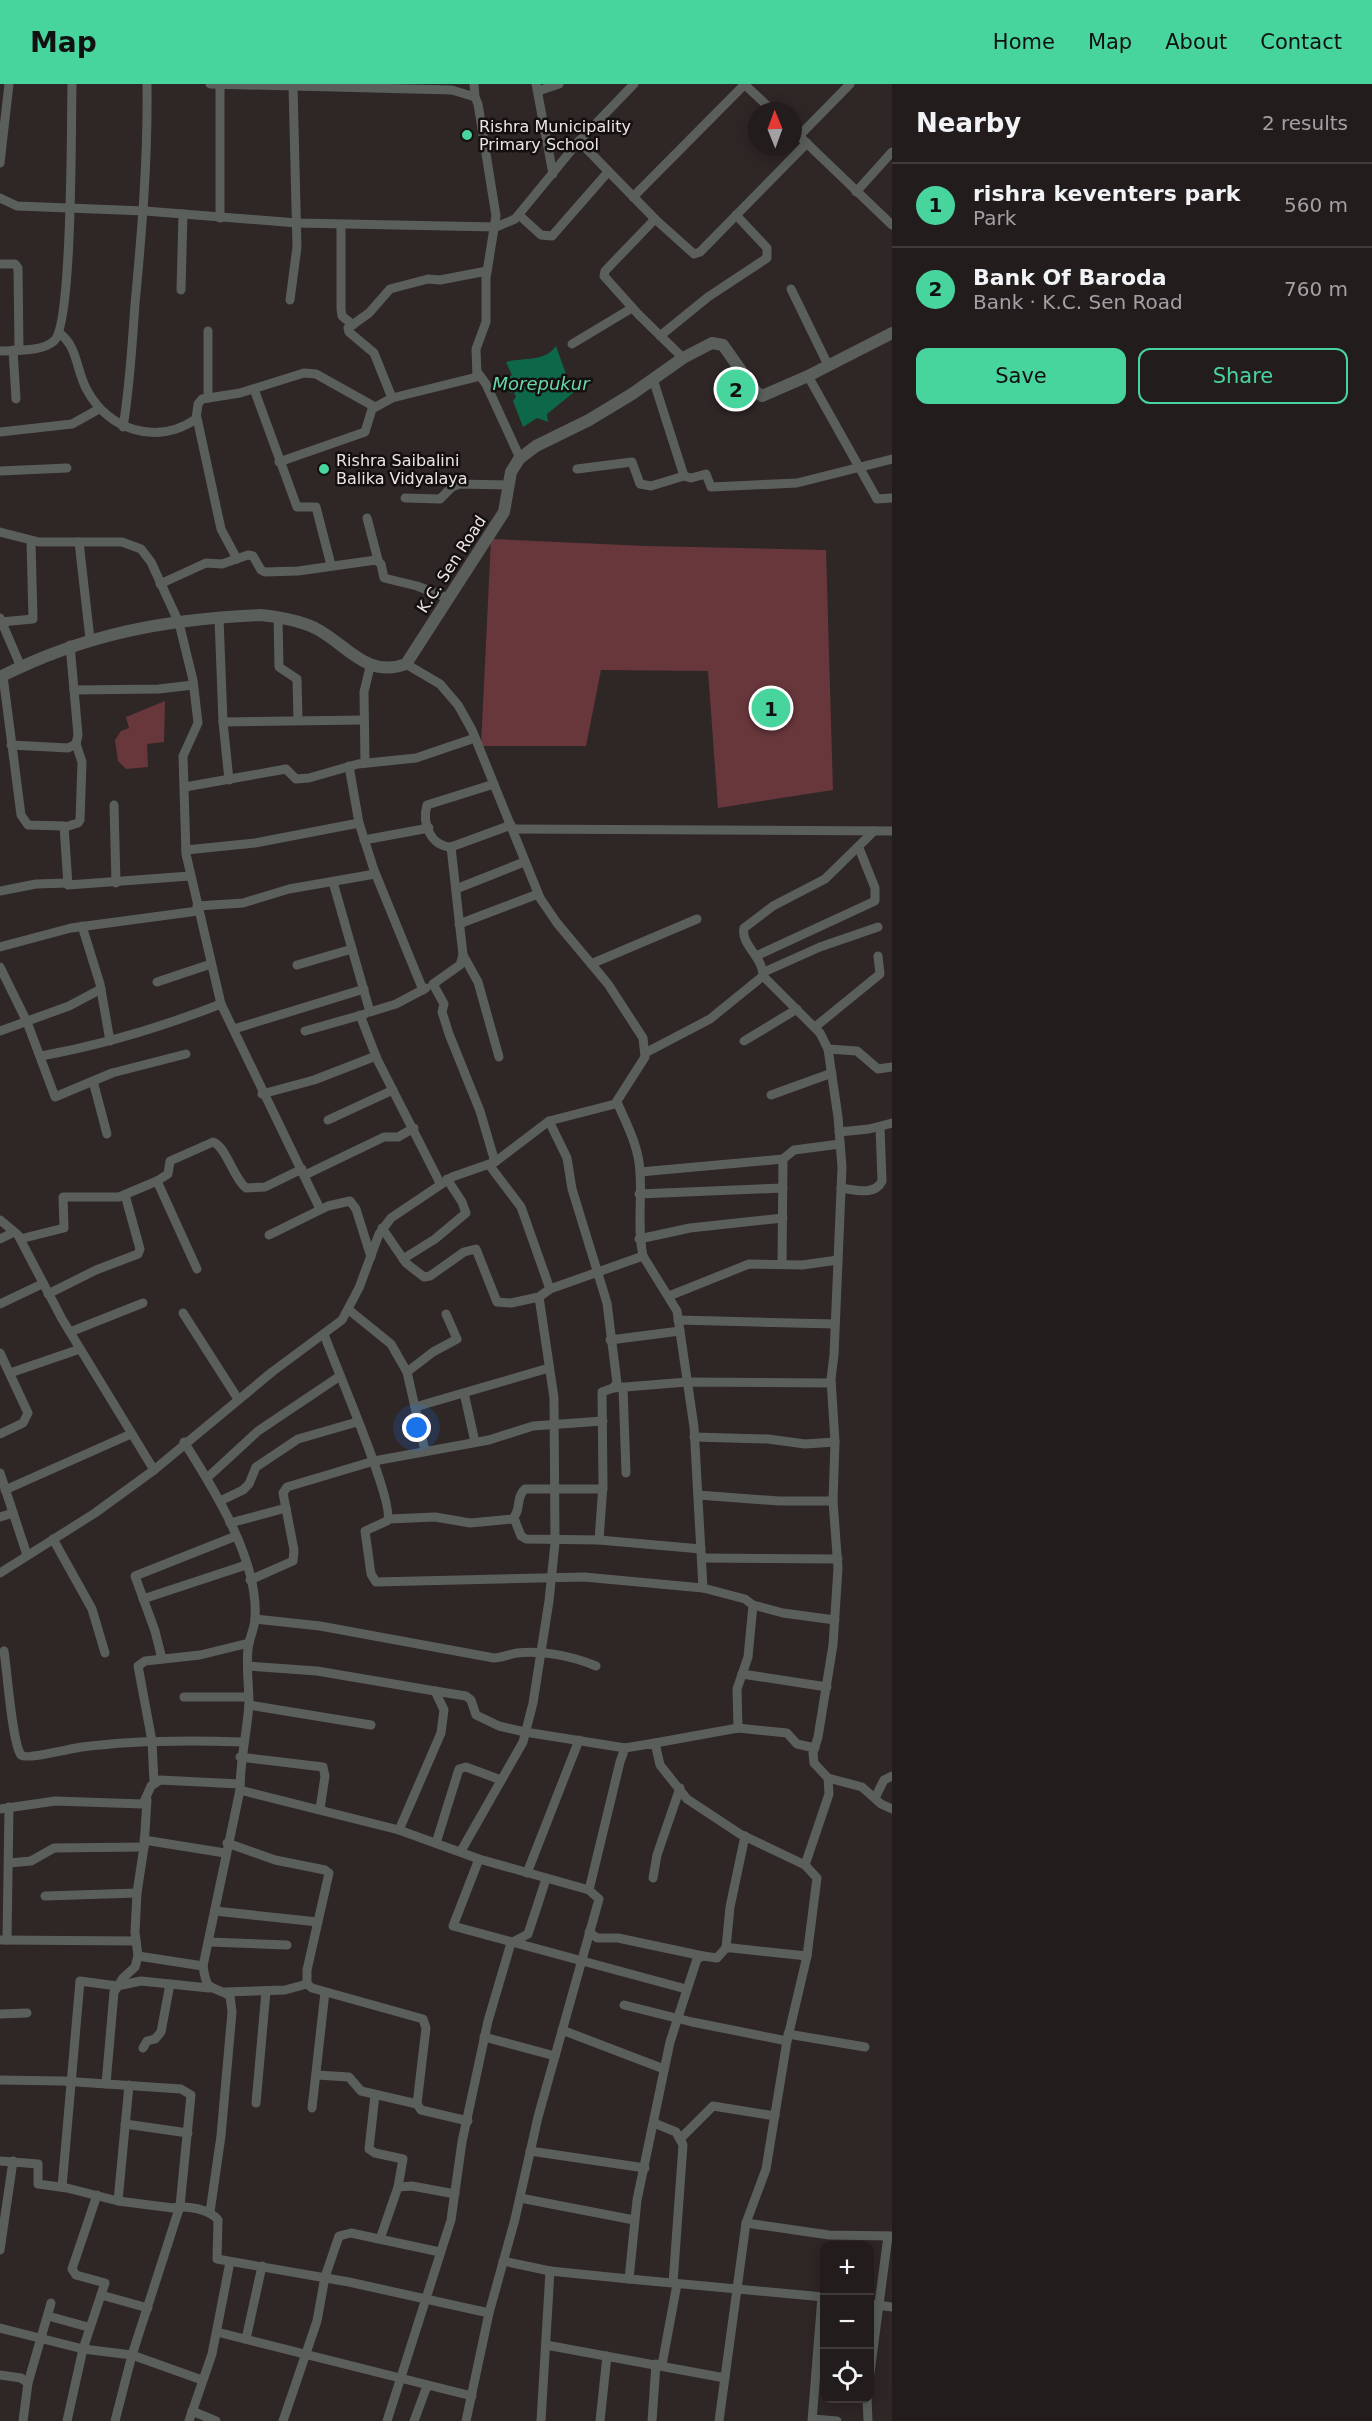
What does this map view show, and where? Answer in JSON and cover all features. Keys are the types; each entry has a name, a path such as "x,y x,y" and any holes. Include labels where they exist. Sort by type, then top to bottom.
{"street":[{"path":"0,163 9,84"},
{"path":"0,351 48,345 59,333 65,296 72,84"},
{"path":"123,427 130,390 145,211 148,153 147,84"},
{"path":"210,84 424,88 452,90 475,97"},
{"path":"220,84 220,218"},
{"path":"474,84 496,206 496,227 487,272 486,322 476,353 478,373 486,384 520,458 536,446 589,420 683,358 708,345 720,343 756,392 762,396 808,376 892,333"},
{"path":"553,174 537,88 559,84"},
{"path":"1,201 17,206 145,211 297,223 496,227 510,223 519,215 579,141 634,84"},
{"path":"633,197 744,84 763,102"},
{"path":"802,128 850,84"},
{"path":"290,300 297,247 292,86"},
{"path":"802,138 892,225"},
{"path":"579,141 655,219 694,254 700,252 807,143"},
{"path":"856,192 892,152"},
{"path":"519,215 541,236 552,236 608,172"},
{"path":"181,290 183,214"},
{"path":"660,336 708,297 767,258 767,248 736,215"},
{"path":"655,219 604,273 606,280 632,308 683,358"},
{"path":"341,225 339,246 341,309 342,316 352,325"},
{"path":"0,264 15,264 18,268 16,399"},
{"path":"392,398 374,353 349,332 348,328 369,313 383,294 390,289 428,279 440,280 487,272"},
{"path":"791,289 828,365"},
{"path":"572,344 632,308"},
{"path":"208,331 208,398"},
{"path":"59,333 70,343 85,388 99,409 123,427 137,432 162,432 189,424 197,418"},
{"path":"237,559 221,529 197,418 199,401 254,389 297,374 312,373 375,407"},
{"path":"279,462 365,432 371,411 392,398 476,378 478,373"},
{"path":"808,376 877,499 892,498"},
{"path":"653,379 684,476"},
{"path":"254,389 297,507 316,507 331,565"},
{"path":"0,432 72,424 99,409"},
{"name":"K.C. Sen Road","path":"406,664 503,514 511,472 520,458"},
{"path":"577,469 632,462 640,484 646,487 684,476 691,478 706,474 709,485 713,487 783,485 892,459"},
{"path":"0,471 67,468"},
{"path":"405,498 440,499 452,487 459,484 508,485"},
{"path":"367,519 384,578 417,586 448,598"},
{"path":"0,532 31,541 122,542 141,549 151,562 179,624 193,685 198,723 194,735 184,749 186,850 197,909 220,1004 234,1029 262,1094 304,1172 320,1209"},
{"path":"21,666 1,620 33,619 31,541"},
{"path":"79,542 90,639"},
{"path":"160,584 206,564 222,564 251,555 261,570 265,572 298,571 378,560"},
{"path":"70,645 76,744 82,762 80,820 78,824 65,827 28,825 22,820 1,677 70,645 123,630 219,618 278,617 318,630 370,667 390,668 406,664 431,678 448,691 470,724 538,894 557,923 634,1022 644,1038 647,1052"},
{"path":"278,617 279,667 297,679 298,720"},
{"path":"219,618 223,722 229,780"},
{"path":"366,763 364,692 370,667"},
{"path":"74,690 159,689 193,685"},
{"path":"223,722 364,720"},
{"path":"185,788 287,769 296,778 305,779 349,766 416,758 476,738"},
{"path":"11,745 68,747 76,744"},
{"path":"349,766 359,823 375,874 423,990"},
{"path":"494,784 430,802 426,810 434,843 451,847 512,827 892,831"},
{"path":"114,805 116,883"},
{"path":"186,850 255,843 359,823"},
{"path":"65,827 67,883"},
{"path":"364,840 429,828"},
{"path":"874,831 825,879 779,902 746,926 743,934 763,974 814,1027 828,1049 839,1132 841,1188 831,1383 835,1442 833,1501 838,1559 835,1620 827,1687 814,1763 828,1778 855,1784 868,1790 875,1798 892,1809"},
{"path":"451,847 463,955 478,982 499,1057"},
{"path":"756,956 875,901 875,888 859,848"},
{"path":"456,889 524,862"},
{"path":"0,947 51,932 243,903 289,888 375,874"},
{"path":"0,891 36,884 67,883 72,886 190,876"},
{"path":"333,882 370,1012"},
{"path":"459,924 538,894"},
{"path":"591,964 697,919"},
{"path":"82,926 101,989 110,1041"},
{"path":"0,1573 95,1513 153,1470 238,1399 342,1320 349,1310 382,1228 391,1218 443,1181 493,1164 549,1121 609,1107 617,1102 647,1052 715,1016 763,974 820,947 878,927"},
{"path":"297,965 352,948"},
{"path":"305,1031 396,1004 434,984 460,965 463,955"},
{"path":"814,1027 880,975 878,956"},
{"path":"157,982 211,964"},
{"path":"0,967 27,1022 55,1097 154,1060 186,1054"},
{"path":"434,984 444,1004 442,1012 449,1034 480,1111 493,1164 522,1207 550,1289"},
{"path":"0,1031 69,1006 101,989"},
{"path":"234,1029 364,989"},
{"path":"41,1056 110,1041 220,1004"},
{"path":"744,1041 797,1009"},
{"path":"360,1015 376,1056 393,1090 443,1181 462,1202 466,1213 435,1239 403,1259"},
{"path":"828,1049 857,1051 878,1069 892,1067"},
{"path":"262,1094 314,1080 376,1056"},
{"path":"771,1095 832,1073"},
{"path":"93,1081 107,1134"},
{"path":"328,1120 393,1090"},
{"path":"617,1102 636,1144 640,1172 639,1239 643,1256 669,1296 680,1331 694,1437 703,1588"},
{"path":"549,1121 567,1158 572,1189 607,1303 617,1383 613,1388"},
{"path":"839,1132 892,1123"},
{"path":"841,1188 868,1191 880,1185 882,1181 880,1126"},
{"path":"0,1239 64,1228 63,1197 110,1198 124,1195 158,1181 168,1174 170,1161 213,1142 218,1144 237,1178 246,1188 265,1187 384,1137 398,1137 414,1128"},
{"path":"640,1172 783,1159 794,1150 840,1144"},
{"path":"782,1264 783,1159"},
{"path":"158,1181 196,1269"},
{"path":"639,1194 783,1188"},
{"path":"48,1293 96,1270 138,1254 140,1249 124,1195"},
{"path":"269,1235 320,1209 343,1201 352,1202 370,1257"},
{"path":"639,1239 701,1226 783,1218"},
{"path":"0,1220 17,1235 42,1284 153,1470"},
{"path":"382,1228 403,1259 424,1277 430,1276 464,1252 476,1249 497,1302 502,1304 539,1297 550,1289 643,1256"},
{"path":"669,1296 717,1279 739,1266 838,1260"},
{"path":"0,1304 42,1284"},
{"path":"461,1851 523,1742 541,1654 555,1538 554,1425 539,1297"},
{"path":"70,1332 143,1303"},
{"path":"349,1310 391,1344 407,1372 425,1451"},
{"path":"183,1313 238,1399"},
{"path":"407,1372 433,1352 457,1339 446,1314"},
{"path":"678,1320 835,1324"},
{"path":"610,1340 680,1331"},
{"path":"324,1334 374,1461 389,1519"},
{"path":"10,1373 80,1349"},
{"path":"0,1353 26,1406 27,1418 23,1423 0,1434"},
{"path":"415,1407 549,1368"},
{"path":"207,1478 258,1431 340,1376"},
{"path":"599,1540 603,1489 602,1392 613,1388 687,1382 831,1383"},
{"path":"623,1387 626,1473"},
{"path":"464,1393 475,1442"},
{"path":"249,1580 293,1561 294,1550 283,1493 287,1487 374,1461 475,1442 533,1426 603,1421"},
{"path":"220,1501 243,1490 249,1484 256,1467 298,1439 357,1422"},
{"path":"6,1490 131,1434"},
{"path":"694,1437 768,1439 805,1444 835,1442"},
{"path":"184,1443 207,1478 231,1523 246,1565 255,1619 249,1643 248,1701 240,1757 240,1787 203,1966 205,1982 209,1988"},
{"path":"0,1473 27,1555"},
{"path":"603,1489 523,1490 514,1518 523,1538 599,1540 701,1553 838,1559"},
{"path":"698,1495 779,1501 833,1501"},
{"path":"231,1523 286,1508"},
{"path":"0,1517 13,1513"},
{"path":"514,1518 470,1523 449,1517 389,1519 365,1531 371,1574 376,1582 551,1578 635,1580 703,1588 745,1599 753,1605 783,1613 835,1620"},
{"path":"162,1659 136,1580 138,1573 236,1536"},
{"path":"53,1539 92,1609 105,1653"},
{"path":"143,1599 246,1565"},
{"path":"738,1728 737,1689 748,1657 753,1605"},
{"path":"255,1619 320,1626 494,1658 514,1653 541,1654 573,1658 596,1666"},
{"path":"106,2084 117,1986 135,1967 138,1956 137,1893 147,1800 154,1783 153,1741 138,1666 145,1661 200,1654 249,1643"},
{"path":"4,1651 5,1691 20,1754 24,1757 32,1759 52,1751 101,1744 153,1741 242,1743"},
{"path":"248,1666 317,1671 466,1696 471,1700 476,1715 481,1719 525,1732 626,1748 738,1728 787,1733 797,1744 815,1748"},
{"path":"742,1674 827,1687"},
{"path":"399,1830 441,1733 444,1710 435,1691"},
{"path":"184,1697 248,1701 371,1725"},
{"path":"527,1873 579,1740"},
{"path":"655,1743 660,1765 687,1798 703,1812 745,1836 805,1865 817,1878 807,1956 788,2038 766,2169 746,2223 719,2421"},
{"path":"589,1890 626,1748"},
{"path":"240,1757 323,1767 326,1776 320,1809"},
{"path":"436,1843 459,1769 466,1767 501,1780"},
{"path":"875,1798 884,1780 892,1776"},
{"path":"805,1865 829,1794 828,1778"},
{"path":"154,1783 160,1780 240,1787 399,1830 479,1859 589,1890 598,1899 489,2313 466,2421"},
{"path":"653,1878 657,1855 680,1788"},
{"path":"136,1941 3,1940 9,1863 4,1808 81,1801 132,1805 143,1804 147,1800"},
{"path":"589,1932 597,1938 618,1938 717,1958 726,1948 730,1907 745,1836"},
{"path":"9,1863 31,1861 54,1848 144,1843 226,1848 325,1870 329,1873 307,1970 307,1984"},
{"path":"479,1859 453,1926 686,1989"},
{"path":"387,2421 402,2380 451,2220 462,2142 484,2037 511,1943 528,1934 546,1879"},
{"path":"45,1896 137,1893"},
{"path":"215,1911 318,1922"},
{"path":"209,1942 288,1946"},
{"path":"726,1948 807,1956"},
{"path":"138,1956 203,1966"},
{"path":"628,2279 634,2220 664,2069 686,1989 697,1959 703,1956"},
{"path":"62,2187 72,2083 77,1985 84,1980 117,1986 134,1981 170,1984 225,1992 297,1988 307,1984 325,1992 423,2019 426,2028 417,2104 421,2110 468,2121"},
{"path":"142,2048 147,2042 159,2037 170,1984"},
{"path":"256,2103 266,1991"},
{"path":"210,2212 221,2136 232,2012 230,1996 225,1992"},
{"path":"312,2108 325,1992"},
{"path":"624,2005 677,2018 788,2038 865,2047"},
{"path":"0,2014 27,2013"},
{"path":"562,2030 664,2069"},
{"path":"484,2037 555,2056"},
{"path":"316,2075 350,2077 361,2091 417,2104"},
{"path":"0,2080 129,2085 186,2090 191,2095 180,2206 132,2355 115,2421"},
{"path":"118,2201 129,2085"},
{"path":"375,2095 369,2149 375,2153 403,2159 398,2187 380,2239"},
{"path":"681,2138 714,2106 775,2116"},
{"path":"652,2421 659,2364 675,2283 683,2145 676,2132 654,2123"},
{"path":"125,2124 188,2133"},
{"path":"530,2151 645,2168"},
{"path":"0,2161 38,2164 38,2184 62,2187 118,2201 173,2208 180,2206 210,2212 218,2220 215,2256 217,2259 326,2277 489,2313"},
{"path":"1,2245 13,2162"},
{"path":"398,2187 455,2194"},
{"path":"67,2421 88,2327 105,2283 76,2275 72,2269 97,2195"},
{"path":"520,2198 634,2220"},
{"path":"746,2223 829,2235 890,2236 887,2275 874,2304 892,2307"},
{"path":"282,2421 317,2321 326,2277 339,2236 351,2233 440,2252"},
{"path":"503,2261 550,2271 820,2297"},
{"path":"189,2421 217,2332 230,2262"},
{"path":"246,2339 262,2266"},
{"path":"541,2421 550,2271"},
{"path":"101,2295 148,2308"},
{"path":"25,2421 28,2383 51,2303"},
{"path":"48,2316 88,2327"},
{"path":"0,2328 83,2349 132,2355 202,2380"},
{"path":"217,2332 307,2353 472,2397"},
{"path":"820,2338 812,2420 837,2421"},
{"path":"546,2345 659,2364 725,2378"},
{"path":"600,2421 607,2356"},
{"path":"0,2375 21,2378 28,2383"},
{"path":"414,2421 427,2386"},
{"path":"867,2403 868,2421"},
{"path":"192,2411 216,2421"}],"shaded area":[{"path":"491,539 646,546 826,550 833,790 718,808 708,671 601,670 586,746 481,746"},
{"path":"165,701 164,742 147,744 148,767 126,769 118,761 115,740 121,731 129,728 126,717"}],"water":[{"name":"Morepukur","path":"556,346 573,393 547,414 548,422 537,418 523,427 513,401 516,397 514,392 510,393 504,380 512,375 506,362 539,357"}],"place":[{"name":"Rishra Municipality Primary School","path":"467,135"},
{"name":"Bank Of Baroda","path":"736,389"},
{"name":"Rishra Saibalini Balika Vidyalaya","path":"324,469"},
{"name":"rishra keventers park","path":"771,708"}]}
